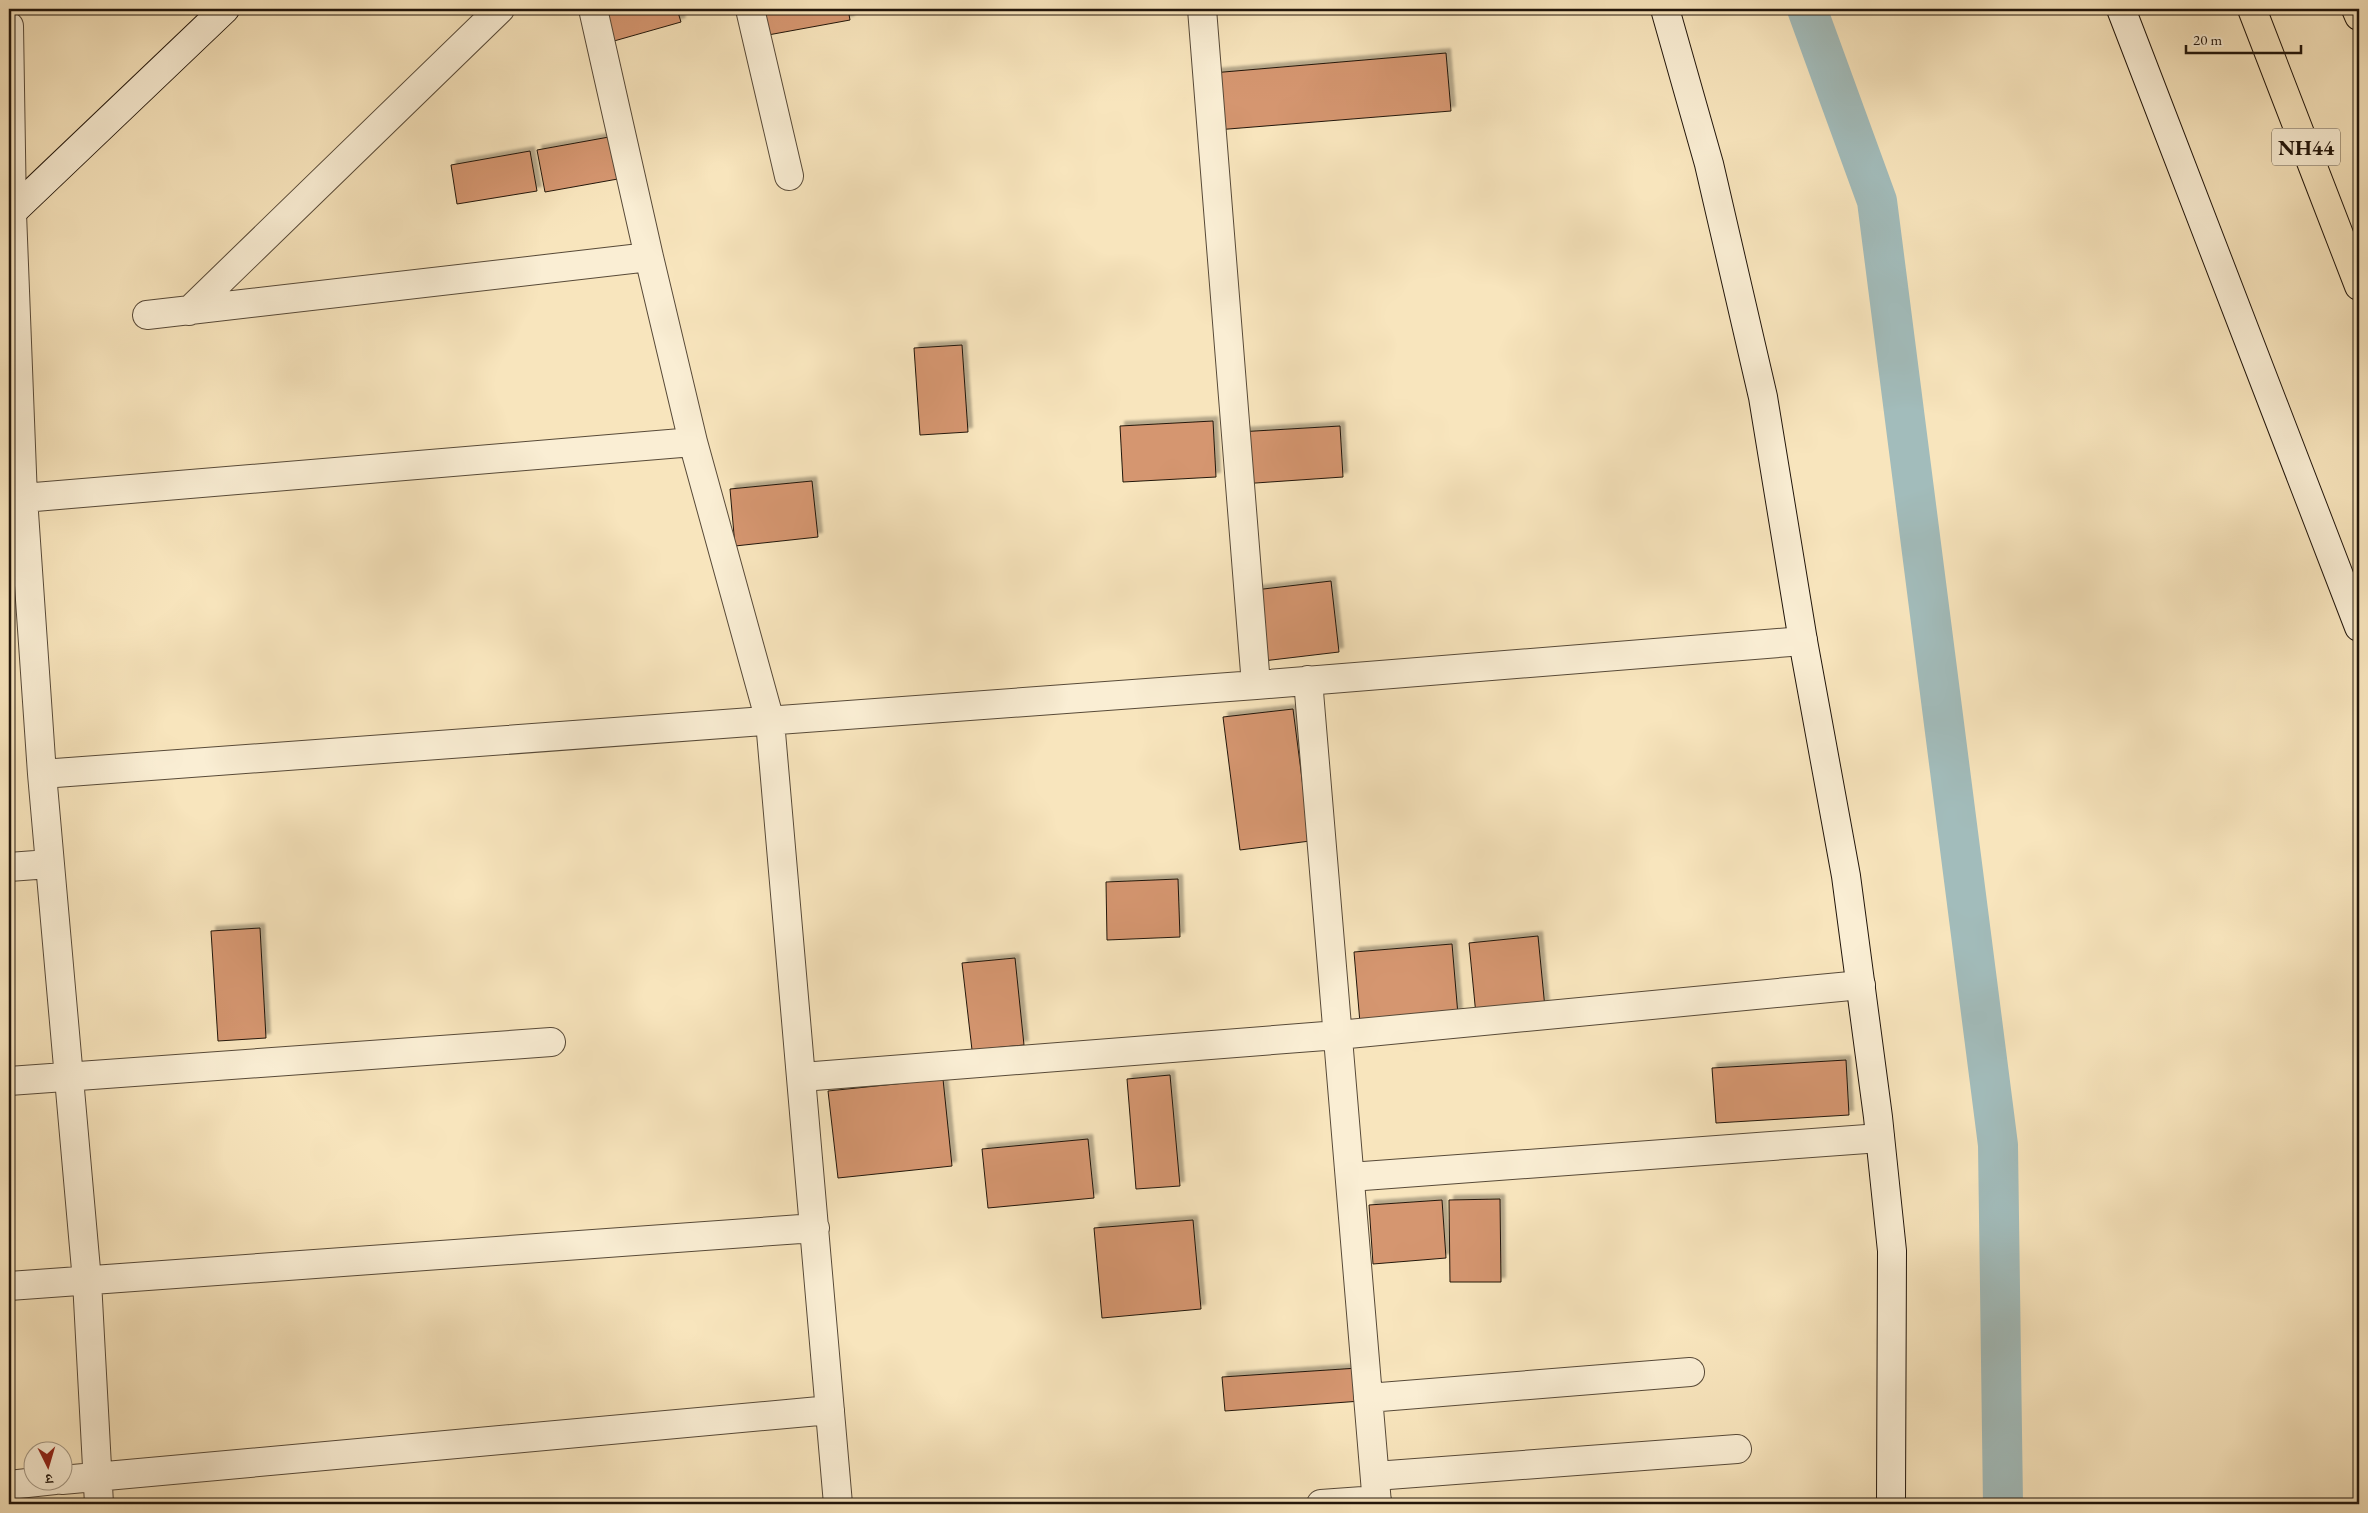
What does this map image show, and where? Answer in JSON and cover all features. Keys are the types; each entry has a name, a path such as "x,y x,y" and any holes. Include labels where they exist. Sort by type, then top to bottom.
{"highway":[{"name":"NH44","path":"2252,9 2359,286"},
{"path":"2356,9 2359,16"}],"street":[{"path":"10,214 225,9"},
{"path":"189,312 500,9"},
{"path":"593,9 648,257 693,442 770,721 816,1228 838,1504"},
{"path":"750,9 790,176"},
{"path":"1202,9 1256,685"},
{"path":"1665,9 1709,164 1763,397 1803,641 1846,876 1880,1138 1892,1252 1891,1504"},
{"path":"2121,9 2359,627"},
{"path":"9,37 10,214 23,498 42,774 86,1281 99,1504"},
{"path":"147,315 189,312 648,257"},
{"path":"23,498 693,442"},
{"path":"42,774 1256,685 1803,641"},
{"path":"1308,680 1376,1493"},
{"path":"9,867 50,864"},
{"path":"802,1077 1338,1035 1861,986"},
{"path":"9,1081 551,1042"},
{"path":"1350,1177 1880,1138"},
{"path":"9,1286 816,1228"},
{"path":"1368,1398 1690,1372"},
{"path":"72,1479 830,1410"},
{"path":"1321,1504 1376,1493 1737,1449"},
{"path":"9,1485 22,1484"}],"building":[{"path":"605,9 677,9 681,22 614,41"},
{"path":"763,9 848,9 850,20 768,35"},
{"path":"1446,53 1451,111 1216,130 1212,73"},
{"path":"620,135 629,177 545,192 537,150"},
{"path":"530,151 537,191 457,204 451,165"},
{"path":"962,345 968,432 920,435 914,348"},
{"path":"1213,421 1216,477 1123,482 1120,426"},
{"path":"1340,426 1343,477 1241,484 1238,432"},
{"path":"812,481 818,537 735,546 730,489"},
{"path":"1331,581 1339,652 1263,661 1255,590"},
{"path":"1293,709 1310,841 1240,850 1223,717"},
{"path":"1178,879 1180,937 1107,940 1106,882"},
{"path":"260,928 266,1038 218,1041 211,931"},
{"path":"1538,936 1545,1008 1476,1015 1469,943"},
{"path":"1452,944 1458,1015 1360,1023 1354,952"},
{"path":"1015,958 1024,1045 972,1050 962,963"},
{"path":"1846,1060 1849,1115 1716,1123 1712,1068"},
{"path":"1170,1075 1180,1186 1136,1189 1127,1079"},
{"path":"943,1079 952,1166 838,1178 828,1091"},
{"path":"1088,1139 1094,1198 988,1208 982,1149"},
{"path":"1500,1199 1501,1282 1450,1282 1449,1200"},
{"path":"1442,1200 1446,1258 1373,1264 1369,1205"},
{"path":"1193,1220 1201,1309 1102,1318 1094,1228"},
{"path":"1358,1368 1361,1401 1225,1411 1222,1377"}],"waterway":[{"path":"1807,9 1877,201 1998,1145 2003,1504"}]}
